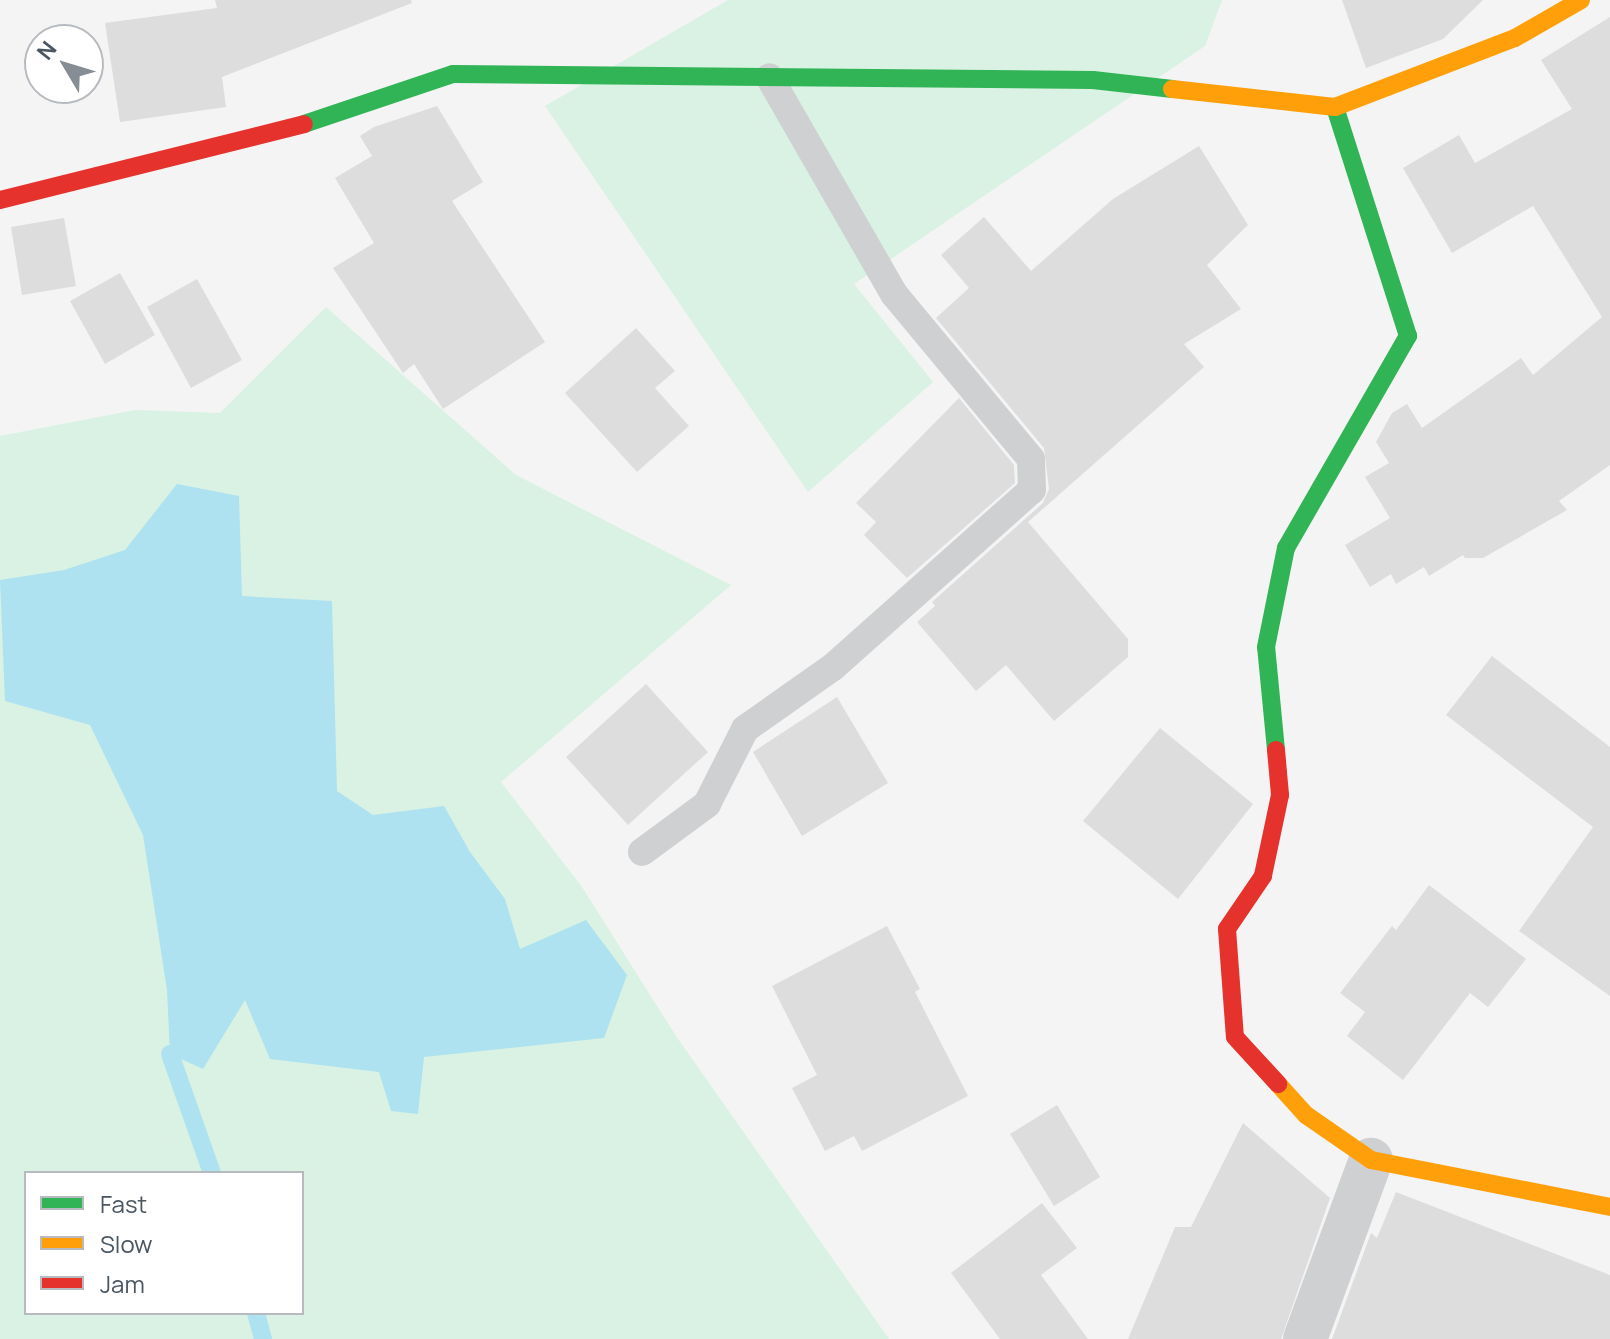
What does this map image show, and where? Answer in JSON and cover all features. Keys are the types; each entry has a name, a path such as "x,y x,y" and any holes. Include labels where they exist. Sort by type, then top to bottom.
{"street":[{"path":"0,200 295,127 453,74 1093,80 1335,107 1515,38 1581,0"},
{"path":"1335,107 1408,336 1286,548 1266,647 1280,795 1263,876 1227,929 1235,1037 1306,1115 1371,1160 1610,1207"},
{"path":"1305,1339 1371,1160"}],"lane":[{"path":"642,852 707,804 745,729 833,667 1032,490 1031,459 894,294 769,77"}],"green space":[{"path":"728,0 1222,0 1205,46 854,284 933,382 808,492 545,106"},
{"path":"326,307 516,475 731,585 501,782 582,887 676,1036 889,1339 0,1339 0,436 135,410 220,413"}],"water":[{"path":"177,484 239,496 242,596 332,601 337,791 373,815 444,806 470,852 505,899 520,949 586,920 627,975 604,1038 424,1057 418,1114 391,1111 379,1072 270,1059 245,1000 203,1069 170,1054 167,990 143,835 90,725 5,701 0,580 64,570 125,550"}],"building":[{"path":"215,0 411,0 412,3 222,77 226,107 120,122 105,23 217,8"},
{"path":"1342,0 1483,0 1443,39 1366,68"},
{"path":"1610,17 1610,465 1559,501 1567,510 1483,558 1465,558 1463,555 1429,576 1424,567 1396,584 1391,574 1370,587 1345,545 1390,518 1365,477 1389,463 1376,442 1392,413 1407,404 1422,428 1521,358 1533,375 1602,317 1533,206 1452,253 1403,168 1459,135 1475,163 1572,109 1541,60"},
{"path":"437,106 483,182 452,201 545,342 443,409 414,364 403,373 333,268 374,243 335,178 372,156 360,136 374,127"},
{"path":"1199,146 1248,225 1207,265 1241,309 1184,344 1204,367 1028,522 1128,639 1128,657 1054,721 1006,665 976,691 917,622 935,606 932,602 1043,503 1049,489 1044,448 936,318 969,288 941,255 984,217 1031,271 1113,199"},
{"path":"64,218 76,286 22,295 11,227"},
{"path":"120,273 155,335 105,364 70,301"},
{"path":"197,279 242,360 191,388 147,307"},
{"path":"636,328 675,371 655,388 689,426 637,472 565,393"},
{"path":"959,398 1014,465 1015,483 907,578 864,535 876,522 856,503"},
{"path":"1492,656 1610,747 1610,996 1519,931 1593,827 1446,715"},
{"path":"646,684 708,752 628,825 566,757"},
{"path":"837,697 888,783 802,836 753,752"},
{"path":"1160,728 1253,804 1178,899 1083,821"},
{"path":"1429,885 1526,959 1488,1007 1470,993 1403,1080 1347,1036 1365,1012 1340,993 1392,926 1396,930"},
{"path":"887,926 920,989 915,992 968,1096 862,1151 854,1136 825,1151 792,1088 817,1075 772,986"},
{"path":"1057,1105 1100,1177 1054,1206 1010,1134"},
{"path":"1243,1123 1330,1198 1281,1339 1128,1339 1175,1227 1191,1227"},
{"path":"1396,1192 1610,1275 1610,1339 1332,1339 1371,1233 1377,1238"},
{"path":"1042,1203 1077,1248 1041,1275 1088,1339 1000,1339 951,1273"}],"waterway":[{"path":"170,1054 211,1171"},
{"path":"257,1315 263,1339"}],"traffic: fast":[{"path":"304,124 453,74 1093,80 1172,89"},
{"path":"1276,750 1266,647 1286,548 1408,336 1335,107"}],"traffic: slow":[{"path":"1172,89 1335,107 1515,38 1581,0"},
{"path":"1278,1084 1306,1115 1371,1160 1610,1207"}],"traffic: jam":[{"path":"0,200 304,124"},
{"path":"1276,750 1280,795 1263,876 1227,929 1235,1037 1278,1084"}]}
